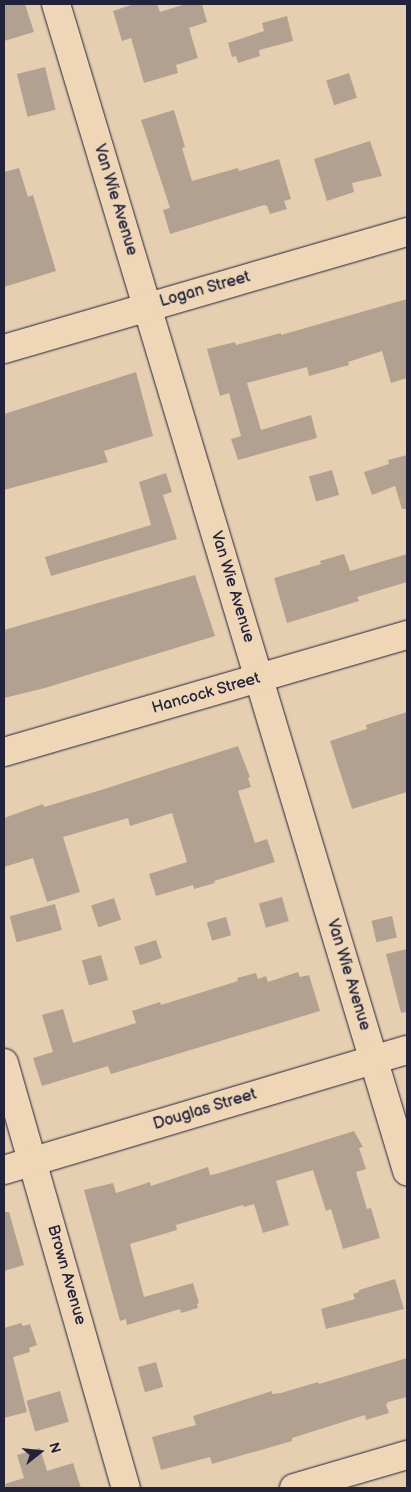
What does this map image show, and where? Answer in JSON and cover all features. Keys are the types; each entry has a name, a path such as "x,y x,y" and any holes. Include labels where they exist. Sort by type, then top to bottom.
{"street":[{"name":"Van Wie Avenue","path":"56,4 407,1171"},
{"name":"Logan Street","path":"4,349 407,232"},
{"name":"Hancock Street","path":"4,752 407,635"},
{"name":"Douglas Street","path":"4,1170 407,1050"},
{"name":"Brown Avenue","path":"4,1063 34,1162 126,1488"},
{"path":"294,1488 407,1455"}],"building":[{"path":"4,4 25,4 34,32 4,41"},
{"path":"134,4 157,4 160,12 186,4 202,4 207,22 189,28 198,58 176,65 178,73 144,83 131,38 122,41 113,11"},
{"path":"287,16 293,41 259,50 260,56 238,63 236,56 232,57 228,43 264,31 262,23"},
{"path":"45,67 56,110 28,117 17,74"},
{"path":"349,73 357,98 334,105 326,80"},
{"path":"174,110 185,147 182,148 192,181 238,168 239,171 279,159 291,199 284,201 287,209 270,214 267,206 264,205 170,234 163,210 170,208 141,120"},
{"path":"370,141 382,176 352,183 354,192 327,201 314,159"},
{"path":"19,168 28,197 33,195 56,271 4,287 4,172"},
{"path":"407,299 407,378 391,383 382,351 348,362 349,365 309,376 307,367 247,383 261,430 311,415 317,438 238,460 231,439 241,436 229,393 220,396 207,349 235,342 236,345 281,333 281,335"},
{"path":"136,372 153,436 104,451 108,462 4,490 4,414"},
{"path":"407,455 407,509 402,509 395,486 372,495 364,472 389,464 388,460"},
{"path":"332,470 339,495 316,502 309,477"},
{"path":"166,473 172,492 163,495 177,539 51,576 45,557 151,525 139,482"},
{"path":"344,554 350,571 407,554 407,582 357,597 359,601 287,623 274,578 321,564 320,561"},
{"path":"195,575 215,636 45,688 4,698 4,630"},
{"path":"407,712 407,792 352,809 330,741 367,729 366,725"},
{"path":"238,746 250,777 248,778 251,787 238,791 255,843 267,839 275,862 194,889 193,885 156,896 149,874 187,862 172,813 130,826 128,818 63,837 80,892 47,902 33,858 4,867 4,818 43,804 44,807"},
{"path":"282,897 289,921 266,928 259,904"},
{"path":"114,898 121,920 98,927 91,905"},
{"path":"55,904 62,930 17,942 10,916"},
{"path":"392,916 397,937 376,942 372,921"},
{"path":"226,917 231,935 212,941 207,923"},
{"path":"156,940 162,958 140,965 134,947"},
{"path":"407,949 407,1012 401,1013 386,954"},
{"path":"101,955 108,980 89,986 82,961"},
{"path":"298,972 300,977 309,975 320,1011 111,1074 108,1066 42,1086 33,1058 53,1052 42,1015 63,1009 73,1043 136,1023 132,1011 160,1002 161,1005 238,981 237,978 256,973 258,979 266,976 268,982"},
{"path":"354,1131 363,1147 359,1148 366,1169 356,1172 367,1209 371,1208 380,1238 343,1249 331,1209 326,1211 313,1170 276,1181 289,1225 263,1233 254,1204 244,1207 243,1205 176,1225 177,1230 130,1244 144,1297 193,1283 199,1303 197,1304 198,1308 181,1313 180,1309 127,1325 126,1319 120,1321 84,1190 113,1183 116,1193 150,1182 151,1186 208,1167 210,1175 216,1174"},
{"path":"4,1212 9,1212 24,1265 4,1271"},
{"path":"395,1279 404,1309 326,1329 321,1309 355,1299 353,1294 359,1292 359,1290"},
{"path":"21,1323 23,1326 30,1324 37,1345 29,1348 30,1352 13,1357 27,1412 4,1418 4,1328"},
{"path":"407,1358 407,1397 388,1402 386,1405 389,1413 366,1420 365,1415 292,1438 292,1441 212,1464 210,1457 161,1470 152,1437 196,1425 193,1416 272,1391 272,1394 281,1393 318,1382 319,1384"},
{"path":"156,1362 163,1387 145,1392 138,1367"},
{"path":"60,1391 69,1422 35,1431 26,1401"},
{"path":"40,1448 47,1471 73,1463 81,1488 6,1488 5,1484 24,1478 17,1455"}]}
